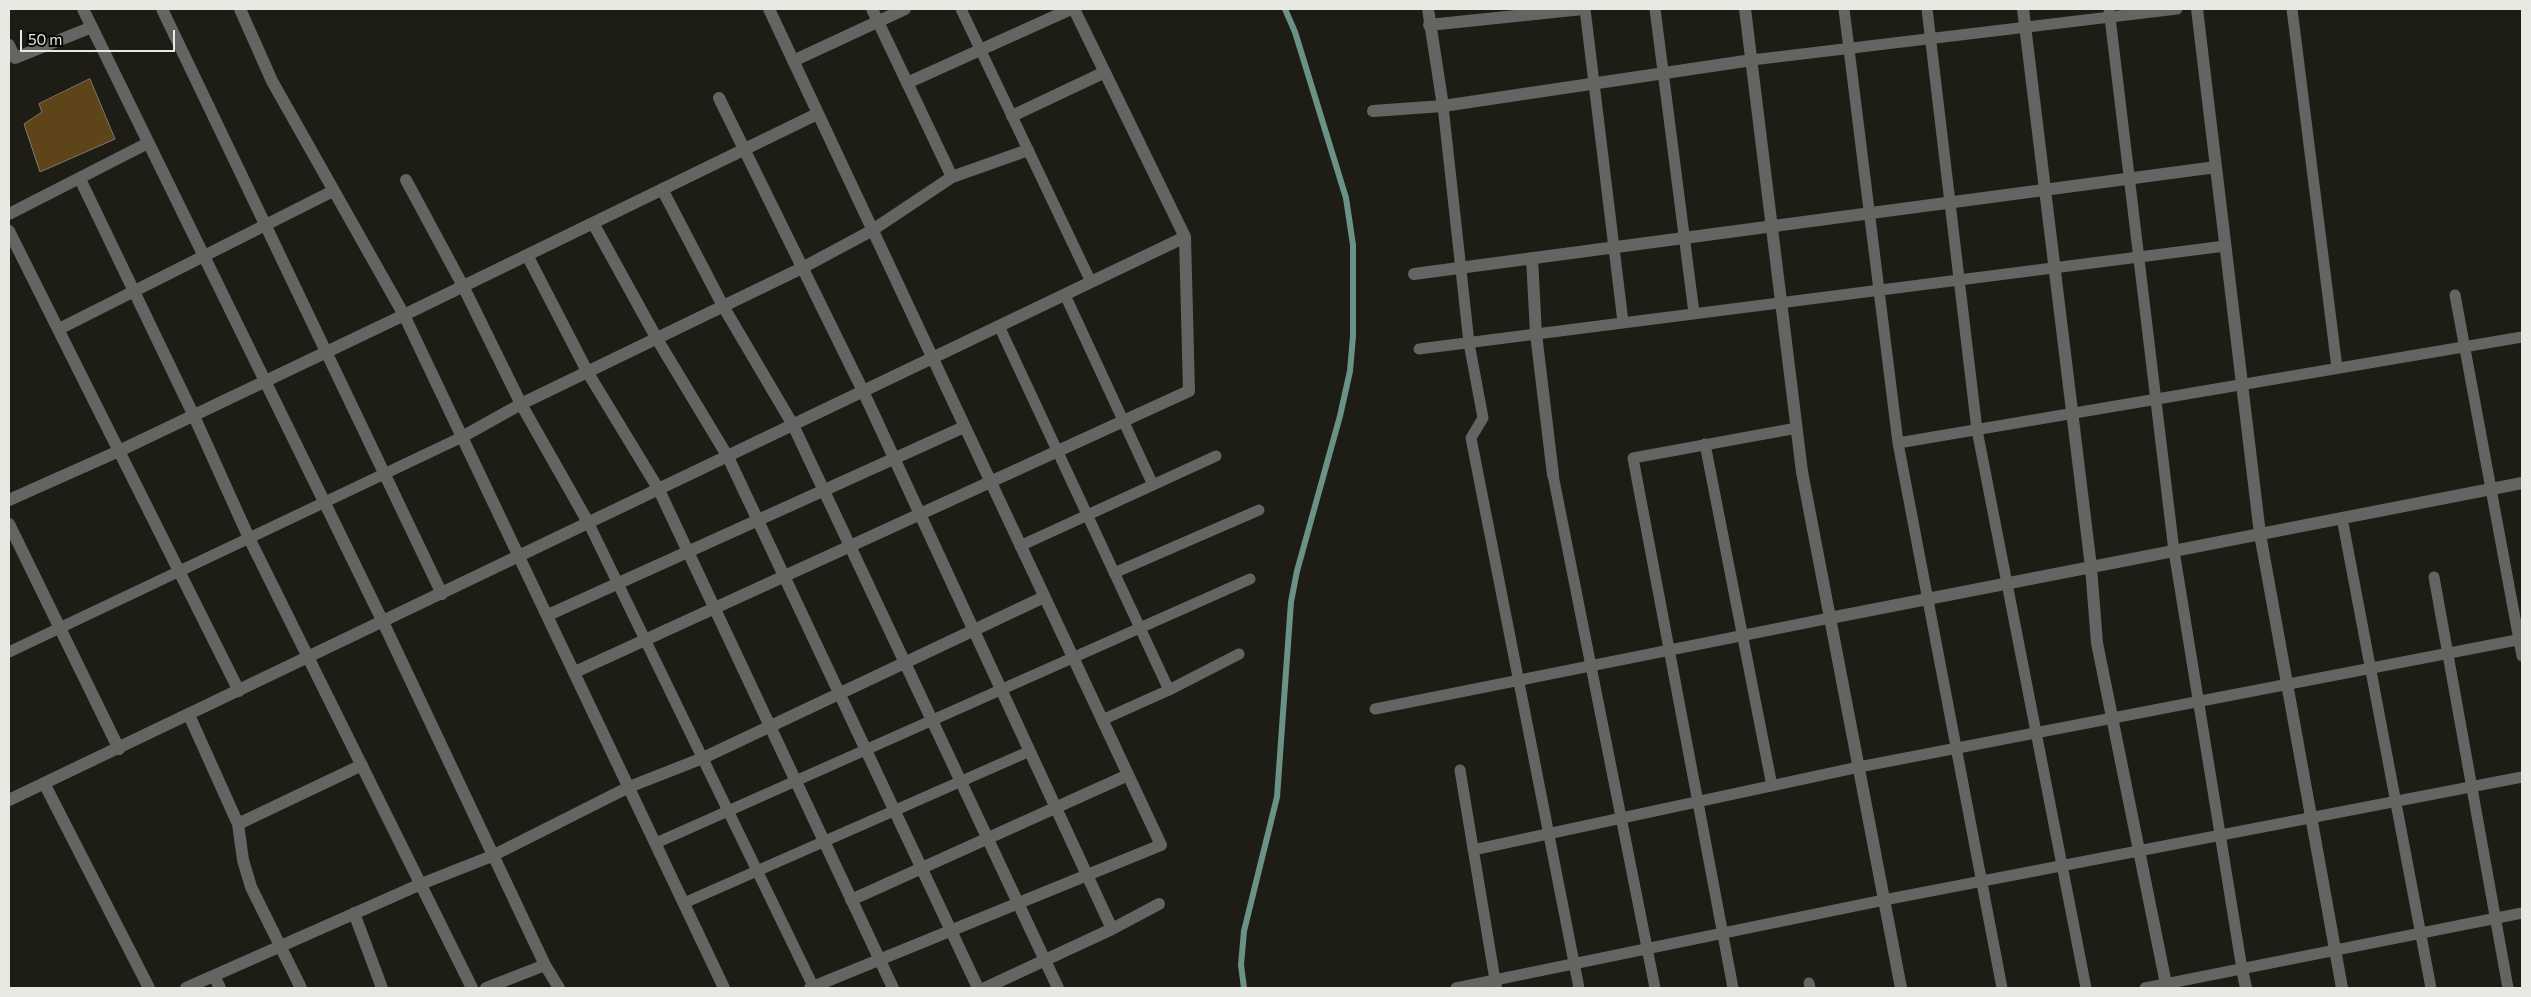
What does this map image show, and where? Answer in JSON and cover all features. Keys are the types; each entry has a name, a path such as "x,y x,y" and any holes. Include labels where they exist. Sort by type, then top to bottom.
{"street":[{"path":"83,9 383,622 492,856 545,965 559,988"},
{"path":"162,9 442,594"},
{"path":"240,9 272,82 404,315 724,988"},
{"path":"769,9 931,359 1161,845 813,988"},
{"path":"872,9 952,177"},
{"path":"793,61 905,9"},
{"path":"575,672 1188,391 1185,237 1105,72 1072,9 907,83"},
{"path":"1428,9 1443,106"},
{"path":"1429,25 1584,9"},
{"path":"1745,9 1802,472 1901,988"},
{"path":"2023,9 2090,567 2097,643 2166,986"},
{"path":"2197,9 2260,534 2342,988"},
{"path":"9,46 15,58 92,27"},
{"path":"1373,111 1443,106 1752,60"},
{"path":"1012,116 1105,72"},
{"path":"719,98 864,392 1112,929"},
{"path":"9,500 119,451 264,380 404,315 817,114"},
{"path":"9,214 148,143"},
{"path":"462,437 521,404 802,268 872,231 952,177 1028,150"},
{"path":"1414,274 2216,167"},
{"path":"80,179 193,414 249,538 310,657 472,988"},
{"path":"406,180 463,286 521,404 588,524"},
{"path":"662,189 723,306 793,425 1058,988"},
{"path":"59,329 333,191"},
{"path":"593,223 657,339 728,457 978,988"},
{"path":"9,231 239,691"},
{"path":"9,800 45,785 1185,237"},
{"path":"527,255 588,373 658,490 893,988"},
{"path":"1532,258 1536,334 1553,475"},
{"path":"548,615 964,427"},
{"path":"1830,618 2522,484"},
{"path":"9,524 119,749"},
{"path":"186,988 421,884 492,856 629,787 702,758 1044,597"},
{"path":"189,716 238,824 243,860 251,887 301,988"},
{"path":"238,824 362,765"},
{"path":"851,900 1128,775"},
{"path":"45,785 149,988"},
{"path":"985,988 1112,929 1159,904"},
{"path":"354,913 382,988"},
{"path":"486,988 545,965"},
{"path":"2242,969 2246,988"},
{"path":"214,976 220,988"}],"lane":[{"path":"961,9 1091,282"},
{"path":"1584,9 1623,322"},
{"path":"1656,9 1694,313"},
{"path":"1844,9 1898,443 2002,988"},
{"path":"1927,9 1977,430 2086,988"},
{"path":"1752,60 2025,27 2109,13 2177,9"},
{"path":"2292,9 2337,368"},
{"path":"2109,13 2174,551 2242,969"},
{"path":"1443,106 1469,343 1483,418 1471,438 1578,988"},
{"path":"1419,349 2225,246"},
{"path":"1065,295 1153,485"},
{"path":"2455,295 2521,639 2522,656"},
{"path":"999,326 1169,690"},
{"path":"1898,443 2522,337"},
{"path":"1733,988 1633,458 1796,428"},
{"path":"9,652 462,437"},
{"path":"1705,444 1772,786"},
{"path":"1020,546 1216,456"},
{"path":"1553,475 1656,988"},
{"path":"1114,573 1259,510"},
{"path":"2342,518 2431,988"},
{"path":"588,524 813,988"},
{"path":"2434,577 2508,988"},
{"path":"656,843 1250,579"},
{"path":"1375,709 1830,618"},
{"path":"1473,850 1859,767 2521,639"},
{"path":"1102,720 1169,690 1239,654"},
{"path":"684,903 1030,751"},
{"path":"1460,770 1496,984"},
{"path":"1456,988 1496,984 1574,964 1884,900 2522,777"},
{"path":"2145,988 2166,986 2522,913"}],"building":[{"path":"90,79 115,139 40,172 24,124 42,112 39,104"}],"waterway":[{"path":"1244,988 1241,965 1244,931 1277,797 1291,602 1297,571 1340,416 1350,371 1353,336 1353,245 1346,198 1295,32 1285,9"}]}
